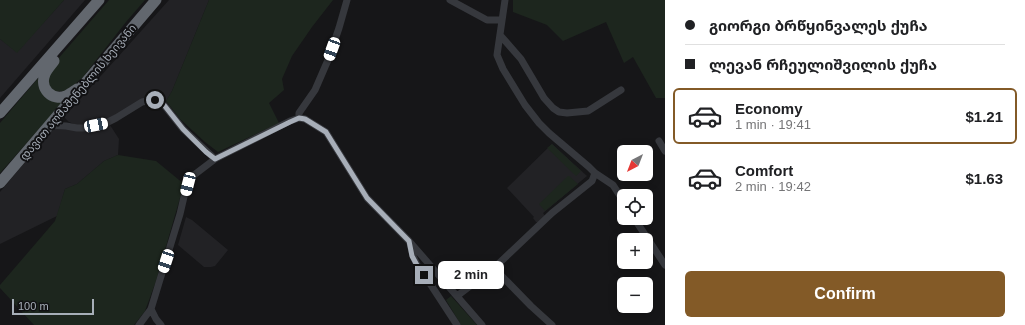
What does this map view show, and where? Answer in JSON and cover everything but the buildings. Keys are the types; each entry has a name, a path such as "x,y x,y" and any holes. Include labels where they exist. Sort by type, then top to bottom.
{"highway":[{"path":"0,113 99,0"},
{"name":"დავით აღმაშენებლის ხეივანი","path":"0,183 156,0"},
{"path":"65,39 55,60 44,76 46,91 52,96 68,96 84,84"}],"street":[{"path":"299,118 299,113 315,90 328,60 347,0"},
{"path":"450,0 487,20 502,20"},
{"path":"505,0 497,55 503,69 525,105 539,123 595,173 613,185 617,191"},
{"path":"500,35 521,59 544,98 559,112 567,113 588,111 621,90"},
{"path":"49,125 84,128 104,124 142,102 155,100 164,105 183,129 215,159"},
{"path":"62,110 66,126"},
{"path":"139,325 151,309 188,184 194,175 215,159 299,118 305,119 326,132 367,198 409,241 482,325"},
{"path":"659,141 665,150"},
{"path":"457,296 494,268 552,214 592,181 595,173"},
{"path":"639,225 665,265"},
{"path":"409,241 412,256 419,269 457,325"},
{"path":"494,268 552,325"},
{"path":"151,309 156,320 161,325"}],"shaded area":[{"path":"0,0 64,0 17,53 0,39"},
{"path":"64,0 85,0 0,98 0,39 17,52"},
{"path":"109,0 145,0 83,77 64,91 50,92 45,80 57,60"},
{"path":"169,0 209,0 172,91 166,101 154,97 102,122 79,126 69,122 64,117"},
{"path":"209,0 333,0 292,56 282,79 284,90 269,103 279,123 218,152 180,119 166,101 172,91"},
{"path":"513,0 665,0 665,98 656,98 633,57 624,63 606,22 563,41 547,25 513,12"},
{"path":"40,76 39,84 64,101 0,173 0,123"},
{"path":"110,125 119,139 118,155 104,161 77,184 65,189 57,216 0,244 0,192 51,131 57,128"},
{"path":"552,144 587,176 543,213 545,216 536,222 533,218 534,217 507,188"},
{"path":"552,144 581,171 576,176 547,148"},
{"path":"118,155 156,161 184,184 156,281 145,311 134,325 34,325 0,288 0,285 55,221 65,189 77,184 104,161"},
{"path":"568,176 578,184 545,211 539,204"},
{"path":"186,217 192,220 228,250 215,266 204,267 178,245"},
{"path":"451,296 477,325 461,325 446,300"}],"route":[{"path":"155,100 164,105 183,129 215,159 299,118 305,119 326,132 367,198 409,241 412,256 424,275"}]}
